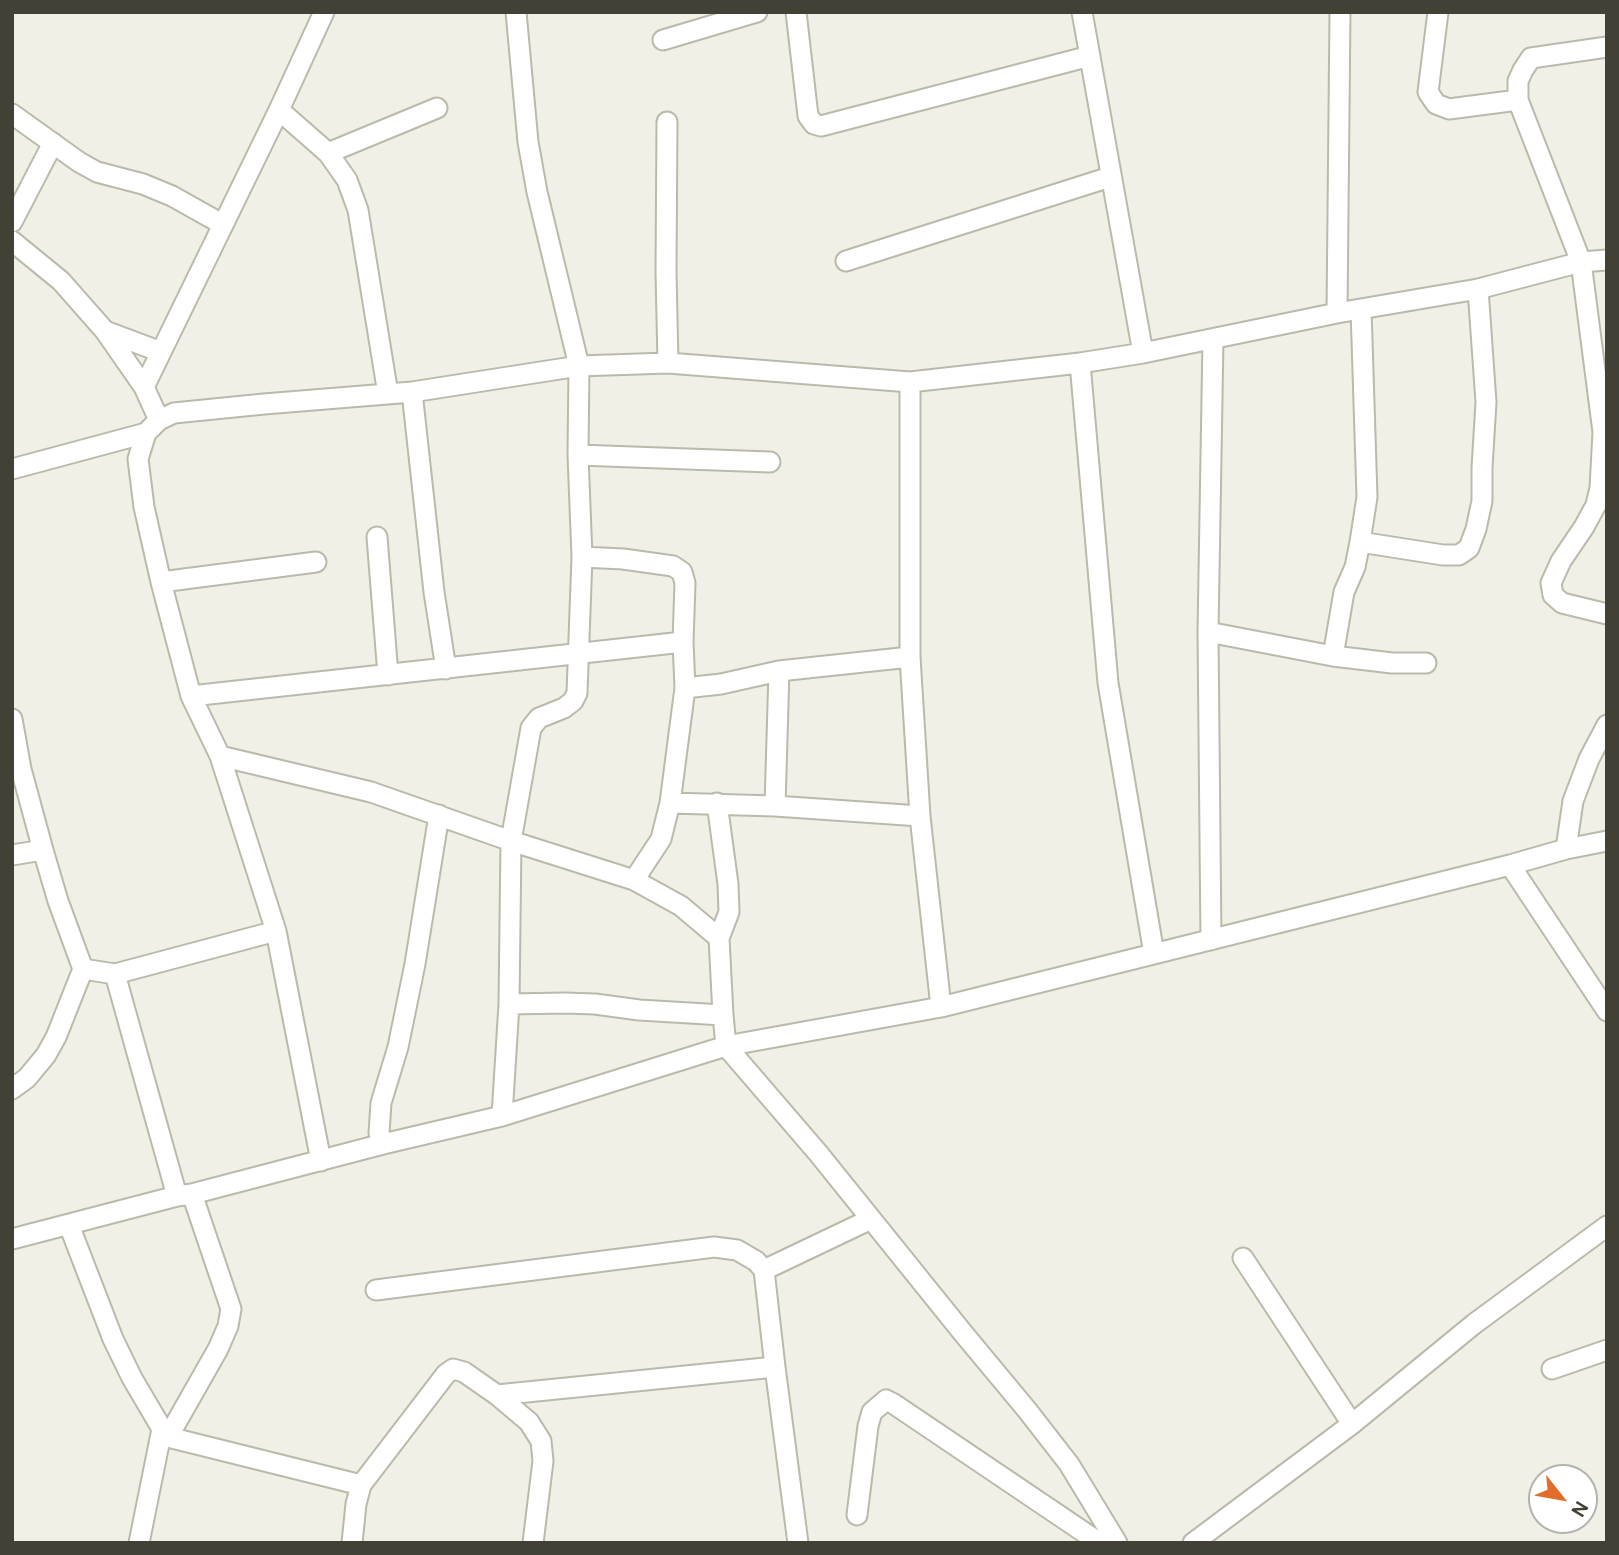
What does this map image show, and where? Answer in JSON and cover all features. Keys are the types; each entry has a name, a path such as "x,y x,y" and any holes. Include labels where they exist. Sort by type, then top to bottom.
{"street":[{"path":"144,387 324,12"},
{"path":"502,1116 509,1004 511,841 531,728 539,718 564,708 573,701 577,692 582,557 578,455 579,366 537,192 528,142 516,12"},
{"path":"663,40 757,12"},
{"path":"796,12 808,116 814,124 821,126 1090,56"},
{"path":"1082,12 1143,353"},
{"path":"1337,313 1339,12"},
{"path":"1438,12 1428,92 1436,104 1449,109 1518,100"},
{"path":"1607,47 1531,58 1518,81 1518,100 1581,262 1603,432 1600,488 1596,505 1561,561 1551,583 1553,595 1562,603 1607,614"},
{"path":"328,153 437,108"},
{"path":"279,110 328,153 347,180 358,210 388,394"},
{"path":"12,114 97,172 143,184 172,196 222,224"},
{"path":"667,122 668,363"},
{"path":"12,222 53,144"},
{"path":"846,261 1111,177"},
{"path":"12,240 61,281 105,331 144,387 152,427 138,459 144,507 161,582 191,696 220,756 276,931 321,1161"},
{"path":"12,469 152,427 174,413 412,392 579,366 668,363 910,383 1143,353 1337,313 1478,289 1581,262 1607,260"},
{"path":"1360,542 1443,555 1459,555 1469,548 1482,501 1486,402 1478,289"},
{"path":"1333,656 1344,592 1355,568 1367,497 1361,309"},
{"path":"105,331 161,352"},
{"path":"1211,940 1208,632 1213,339"},
{"path":"1080,363 1108,683 1154,954"},
{"path":"910,383 909,657 920,816 941,1007"},
{"path":"412,392 446,669"},
{"path":"578,455 770,462"},
{"path":"377,537 388,675"},
{"path":"582,557 673,566 682,572 685,583 685,688 670,803 661,839 634,880"},
{"path":"161,582 316,562"},
{"path":"1208,632 1333,656 1392,663 1426,663"},
{"path":"191,696 683,642"},
{"path":"685,688 721,684 779,671 909,657"},
{"path":"775,806 779,671"},
{"path":"12,719 21,769 43,850 83,969 57,1037 27,1078 12,1089"},
{"path":"1566,849 1573,801 1589,759 1607,725"},
{"path":"220,756 371,792 634,880 681,906 719,938"},
{"path":"670,803 775,806 920,816"},
{"path":"717,803 728,884 729,912 719,938 726,1046 818,1153 1027,1410 1069,1464 1117,1543"},
{"path":"383,1144 379,1133 381,1103 398,1046 412,977 439,815"},
{"path":"12,1239 502,1116 726,1046 941,1007 1566,849 1607,841"},
{"path":"12,855 43,850"},
{"path":"1510,865 1607,1011"},
{"path":"83,969 115,974 276,931"},
{"path":"115,974 185,1195 231,1309 228,1326 218,1349 165,1433 139,1543"},
{"path":"509,1004 596,1004 723,1016"},
{"path":"764,1269 871,1219"},
{"path":"69,1225 113,1339 132,1378 165,1433 361,1485"},
{"path":"1193,1543 1352,1424 1475,1324 1607,1226"},
{"path":"376,1290 713,1247 737,1250 756,1261 764,1269 798,1543"},
{"path":"1242,1258 1352,1424"},
{"path":"1552,1369 1607,1350"},
{"path":"497,1395 775,1367"},
{"path":"352,1543 361,1485 446,1374 453,1369 464,1372 497,1395 529,1422 541,1441 543,1461 533,1543"},
{"path":"857,1515 868,1426 872,1412 886,1400 1100,1543"}]}
